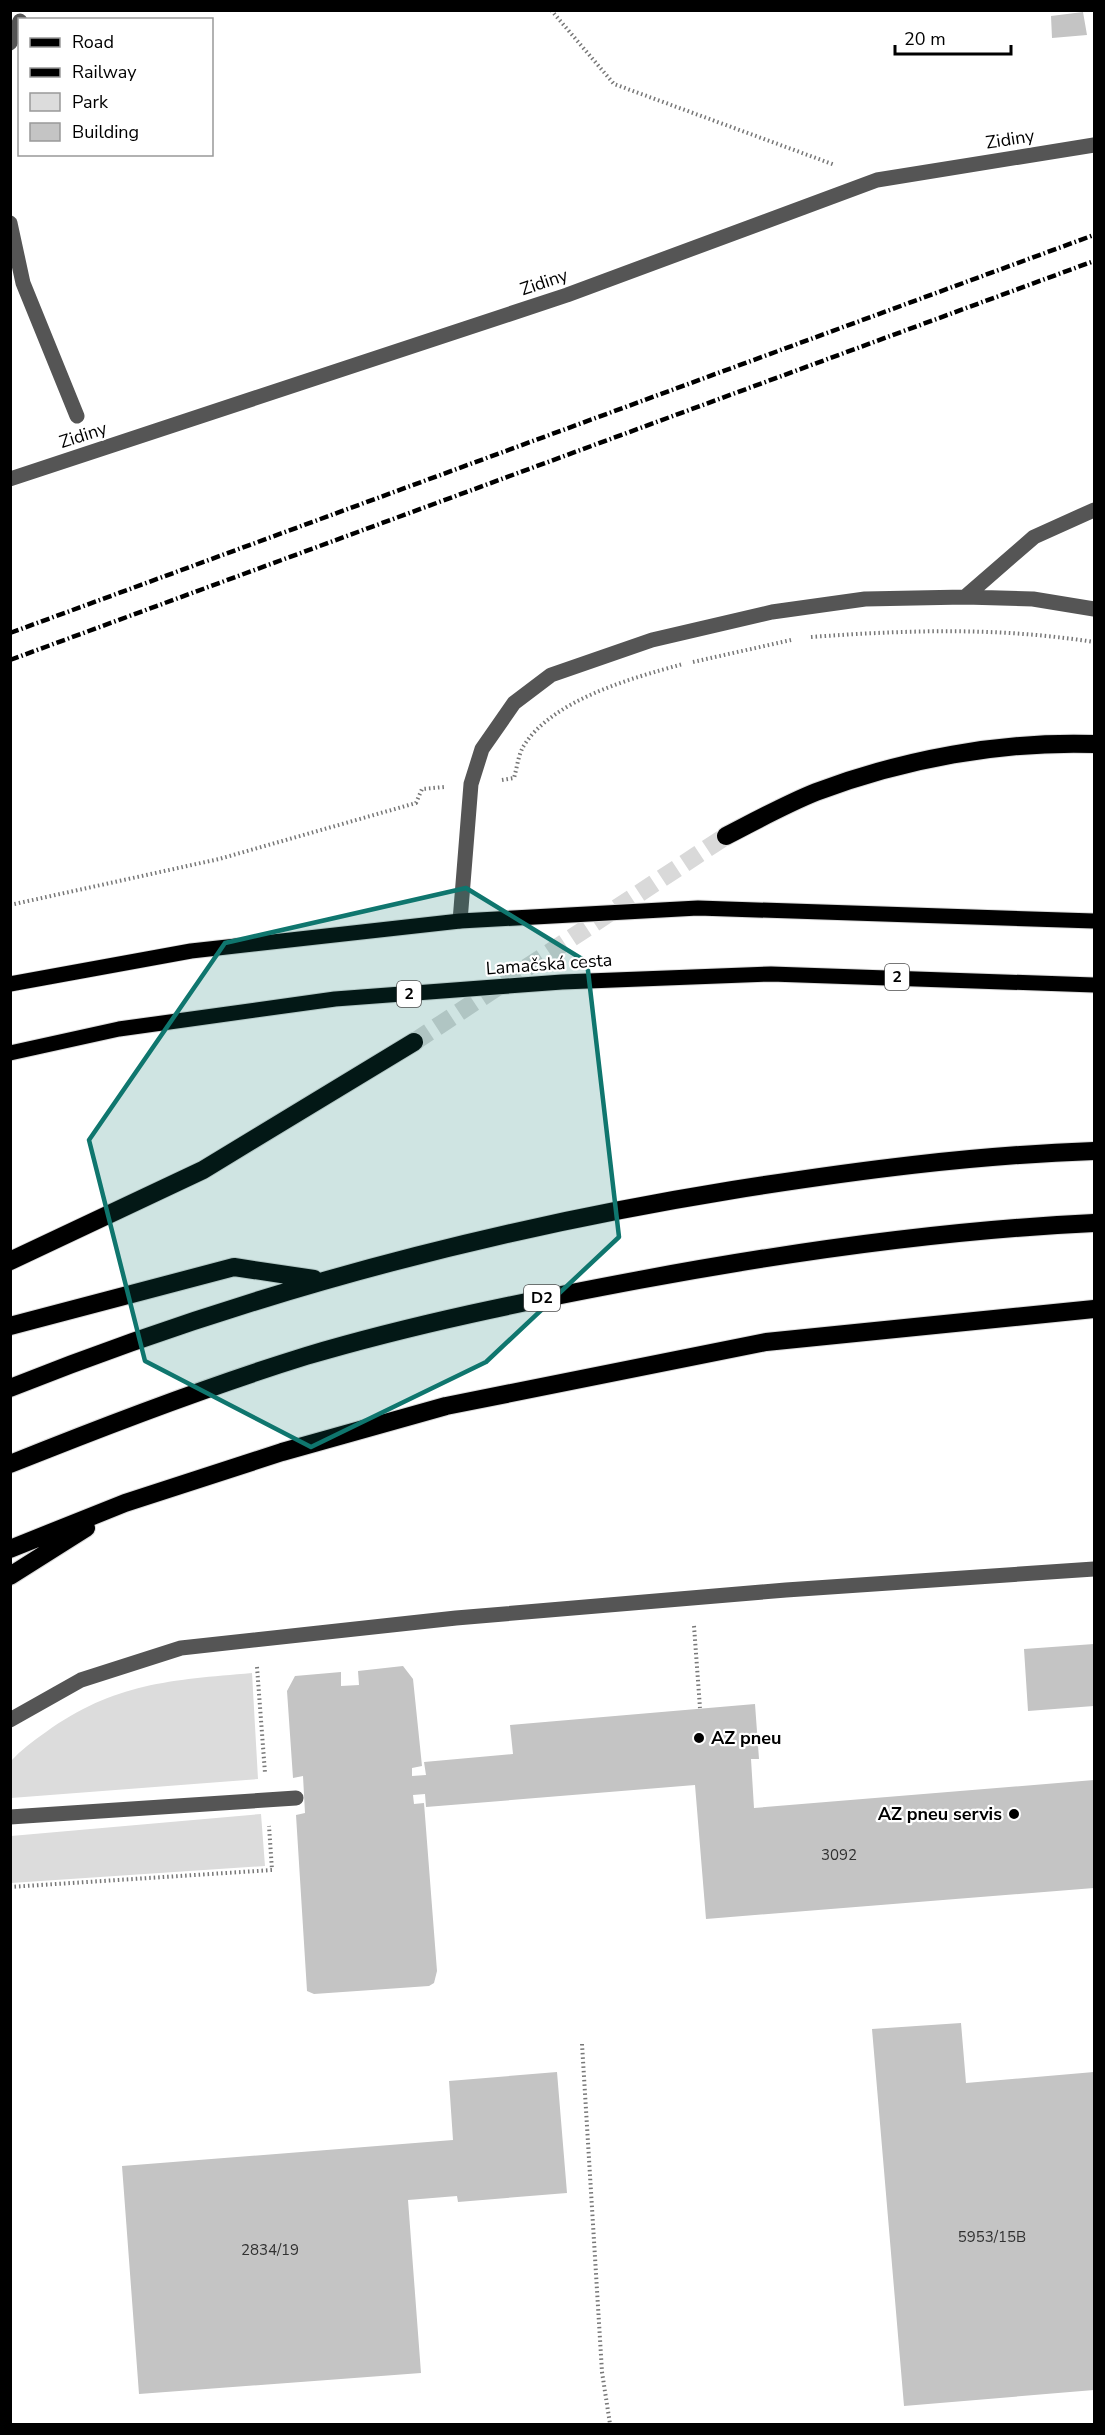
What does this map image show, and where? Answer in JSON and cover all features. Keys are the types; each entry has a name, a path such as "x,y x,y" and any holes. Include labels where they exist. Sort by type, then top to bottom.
{"highway":[{"path":"726,836 815,793 894,768 996,748 1065,743 1095,744"},
{"path":"10,1261 203,1170 414,1041"},
{"path":"10,1388 153,1334 319,1280 558,1222 677,1199 845,1173 1028,1153 1095,1151"},
{"name":"D2","path":"10,1464 184,1398 306,1356 427,1324 553,1296 739,1261 812,1251 1028,1226 1095,1223"},
{"path":"10,1326 234,1267 319,1280"},
{"path":"10,1549 125,1503 282,1452 446,1406 766,1342 1095,1309"},
{"path":"10,1576 125,1503"}],"main road":[{"path":"10,984 191,951 460,921 698,908 1095,921"},
{"name":"Lamačská cesta","path":"10,1053 119,1029 335,999 573,982 771,974 1095,985"}],"street":[{"path":"10,43 18,25"},
{"name":"Zidiny","path":"10,478 567,295 877,180 1095,145"},
{"path":"10,223 23,284 77,416"},
{"path":"966,597 1034,537 1095,510"},
{"path":"460,921 471,784 482,748 514,703 551,675 652,640 772,612 864,599 966,597 1033,599 1095,609"},
{"path":"10,1720 81,1680 181,1648 468,1617 786,1590 1095,1569"},
{"path":"10,1817 296,1798"}],"path":[{"path":"551,10 614,84 877,180"},
{"path":"10,905 219,859 416,803 422,789 514,778 522,748 541,723 578,699 681,664 799,638 916,629 1040,633 1095,642"},
{"path":"693,1626 700,1708"},
{"path":"582,2044 602,2373 610,2424"}],"highlighted area":[{"path":"466,888 587,962 619,1237 486,1362 311,1447 145,1361 89,1140 225,943"}],"green space":[{"path":"252,1673 258,1779 11,1798 11,1761 46,1732 95,1703 144,1687 169,1682"},
{"path":"261,1814 265,1866 11,1883 11,1836"}],"building":[{"path":"1083,12 1087,35 1052,38 1051,16"},
{"path":"1094,1644 1094,1706 1028,1711 1024,1649"},
{"path":"403,1666 413,1679 422,1766 412,1768 412,1776 426,1775 424,1762 513,1754 510,1725 755,1704 759,1759 751,1759 754,1808 1094,1780 1094,1888 706,1919 695,1785 426,1807 425,1794 413,1795 414,1804 424,1803 437,1971 434,1983 429,1986 314,1994 307,1991 296,1815 305,1813 303,1776 293,1778 287,1691 295,1676 341,1672 341,1686 359,1685 358,1671"},
{"path":"961,2023 966,2083 1094,2072 1094,2390 904,2406 872,2029"},
{"path":"557,2072 567,2193 458,2202 457,2196 408,2200 421,2373 139,2394 122,2166 453,2140 449,2081"}],"tunnel":[{"path":"414,1042 726,836"}],"railway":[{"path":"10,633 1094,235"},
{"path":"10,660 1094,261"}],"place":[{"name":"AZ pneu","path":"699,1738"},
{"name":"AZ pneu servis","path":"1014,1814"}]}
